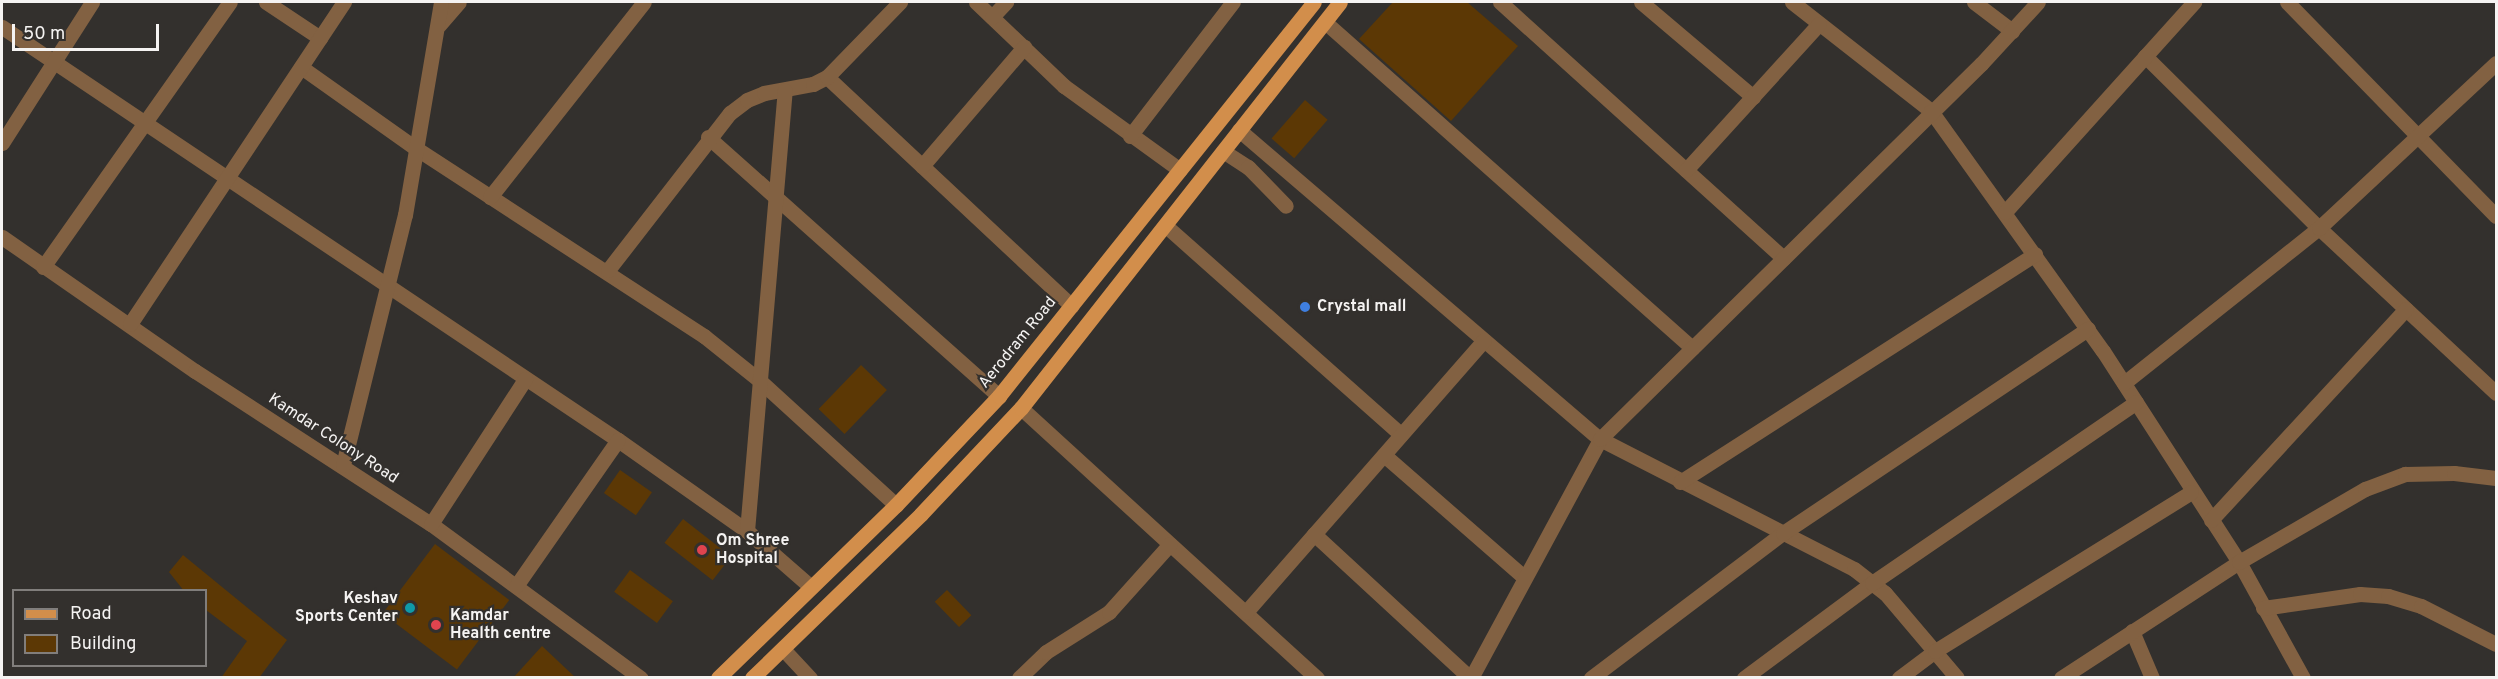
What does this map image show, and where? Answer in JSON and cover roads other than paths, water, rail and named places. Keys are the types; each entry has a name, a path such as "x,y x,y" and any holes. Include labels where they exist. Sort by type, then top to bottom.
{"main road":[{"name":"Aerodram Road","path":"718,678 896,505 999,396 1314,2"},
{"path":"752,678 783,650 1021,408 1340,2"}],"street":[{"path":"2,143 92,2"},
{"path":"43,267 230,2"},
{"path":"266,2 320,38"},
{"path":"130,324 344,2"},
{"path":"343,465 388,289 417,149 441,2"},
{"path":"439,25 459,2"},
{"path":"490,196 645,2"},
{"path":"608,270 708,136 747,100 785,91 827,77 900,2"},
{"path":"976,2 1064,86 1180,170"},
{"path":"992,17 1006,2"},
{"path":"1130,136 1233,2"},
{"path":"1500,2 1784,258"},
{"path":"1641,2 1753,97"},
{"path":"1792,2 1931,111 2035,254 2124,383 2191,492 2238,562 2303,678"},
{"path":"1974,2 2012,31"},
{"path":"1314,534 1471,678 1600,440 2012,31 2038,2"},
{"path":"2005,212 2194,2"},
{"path":"2287,2 2496,216"},
{"path":"1324,22 1692,348"},
{"path":"1686,170 1820,24"},
{"path":"2,27 388,289 618,440 747,531 811,587"},
{"path":"922,166 1024,47"},
{"path":"2145,56 2319,228 2496,393"},
{"path":"2124,383 2319,228 2496,63"},
{"path":"301,67 417,149 608,270 759,380 896,505"},
{"path":"827,77 1072,306"},
{"path":"747,531 774,195 785,91"},
{"path":"1239,130 1600,440 1854,569 1872,583 1957,678"},
{"path":"708,136 999,396"},
{"path":"1223,151 1248,167 1286,206"},
{"path":"1166,226 1401,435"},
{"name":"Kamdar Colony Road","path":"2,237 228,394 343,465 431,524 641,678"},
{"path":"1680,482 2035,254"},
{"path":"2211,520 2406,309"},
{"path":"1591,678 1784,533 2088,329"},
{"path":"1246,612 1484,340"},
{"path":"431,524 525,380"},
{"path":"1744,678 1872,583 2136,402"},
{"path":"1021,408 1317,678"},
{"path":"516,586 618,440"},
{"path":"1384,455 1524,577"},
{"path":"2061,678 2238,562 2366,489 2405,474 2454,473 2496,478"},
{"path":"1899,678 1935,651 2191,492"},
{"path":"1019,678 1046,652 1109,612 1170,544"},
{"path":"2263,608 2360,594 2388,596 2432,610 2496,644"},
{"path":"2132,631 2152,678"},
{"path":"783,650 810,678"}],"place":[{"name":"Crystal mall","path":"1305,307"},
{"name":"Om Shree Hospital","path":"702,550"},
{"name":"Keshav Sports Center","path":"410,608"},
{"name":"Kamdar Health centre","path":"436,625"}]}
